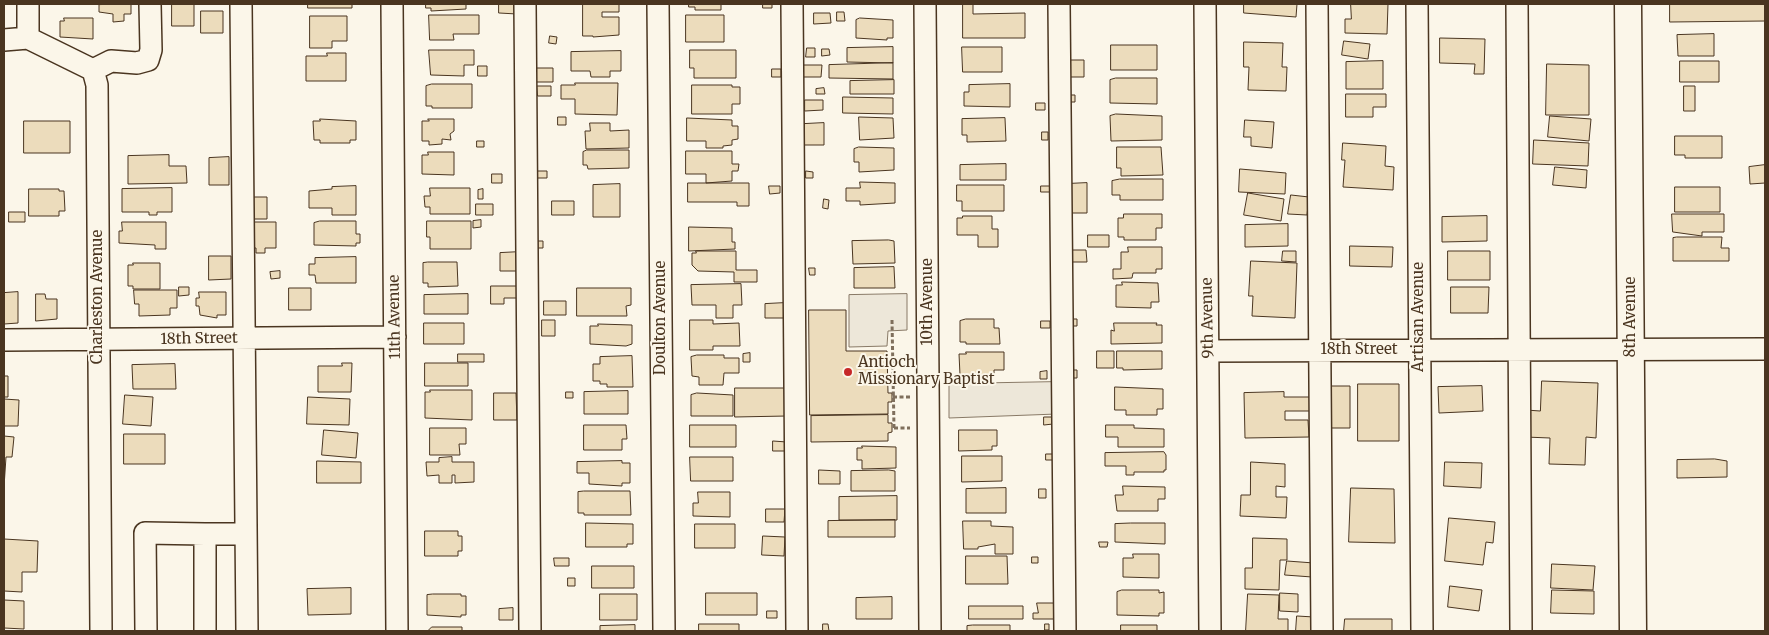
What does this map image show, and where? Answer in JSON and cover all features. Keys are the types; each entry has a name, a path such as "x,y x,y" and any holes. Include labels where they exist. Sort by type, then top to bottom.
{"main road":[{"name":"8th Avenue","path":"1628,4 1633,631"}],"street":[{"path":"28,4 28,38"},
{"path":"4,40 28,38 93,70 111,61 137,63 148,60 151,50 150,4"},
{"path":"242,4 247,631"},
{"name":"11th Avenue","path":"392,4 397,631"},
{"path":"525,4 530,631"},
{"name":"Doulton Avenue","path":"658,4 664,631"},
{"path":"792,4 797,631"},
{"name":"10th Avenue","path":"925,4 930,631"},
{"path":"1059,4 1064,631"},
{"name":"9th Avenue","path":"1205,4 1210,631"},
{"path":"1317,4 1322,631"},
{"name":"Artisan Avenue","path":"1417,4 1422,631"},
{"path":"1516,4 1521,631"},
{"name":"Charleston Avenue","path":"93,70 97,85 101,631"},
{"name":"18th Street","path":"4,340 395,337"},
{"name":"18th Street","path":"1208,351 1765,349"},
{"path":"146,631 145,533 246,534"},
{"path":"205,534 205,631"}],"path":[{"path":"892,320 893,428 911,428"},
{"path":"892,397 910,397"}],"shaded area":[{"path":"907,294 907,330 888,331 887,346 849,347 849,295"},
{"path":"1056,382 1057,414 949,418 949,384"}],"building":[{"path":"131,4 131,14 124,14 124,21 113,22 113,14 99,12 99,5"},
{"path":"172,4 194,4 194,26 172,26"},
{"path":"308,4 352,4 352,8 308,8"},
{"path":"426,4 466,4 466,9 431,11 431,8 426,8"},
{"path":"499,4 517,4 517,14 499,13"},
{"path":"583,4 619,4 619,12 602,12 602,17 619,17 619,35 583,36"},
{"path":"689,4 721,4 721,10 695,10 695,7 689,7"},
{"path":"763,4 772,4 772,8 763,8"},
{"path":"963,4 973,4 973,14 1025,13 1025,38 963,38"},
{"path":"1244,4 1297,4 1296,17 1244,13"},
{"path":"1351,4 1388,4 1387,34 1345,33 1345,19 1351,19"},
{"path":"1670,4 1765,4 1765,21 1670,22"},
{"path":"201,11 223,11 223,33 201,33"},
{"path":"837,12 844,12 845,21 837,21"},
{"path":"814,13 830,13 831,23 814,24"},
{"path":"429,15 479,15 479,34 453,34 454,40 430,40"},
{"path":"686,15 724,15 724,42 686,42"},
{"path":"310,16 347,16 347,41 332,41 332,48 310,48"},
{"path":"64,18 93,18 93,39 60,37 60,21 64,21"},
{"path":"860,18 893,20 893,38 887,38 887,40 856,38 856,20"},
{"path":"1714,34 1714,56 1678,56 1677,35"},
{"path":"550,36 557,37 556,44 549,43"},
{"path":"1440,38 1485,39 1484,74 1474,74 1475,64 1440,63"},
{"path":"1344,41 1370,44 1368,59 1342,55"},
{"path":"1244,42 1283,43 1282,67 1287,67 1286,91 1248,90 1249,67 1244,67"},
{"path":"1111,45 1157,45 1157,70 1111,70"},
{"path":"893,47 893,63 847,62 847,48"},
{"path":"962,47 1002,47 1002,72 963,72"},
{"path":"807,48 815,48 815,57 806,57"},
{"path":"822,49 829,49 830,55 822,56"},
{"path":"429,50 474,50 474,65 464,65 464,76 431,75"},
{"path":"690,50 736,50 736,78 694,78 694,68 690,68"},
{"path":"621,51 621,71 610,71 610,77 591,77 590,71 571,71 571,52"},
{"path":"327,53 346,53 346,81 306,81 306,56 327,56"},
{"path":"1066,60 1084,60 1084,77 1066,77"},
{"path":"1383,61 1383,89 1346,89 1346,62"},
{"path":"1680,61 1719,61 1719,82 1680,82"},
{"path":"893,63 893,79 829,78 829,65"},
{"path":"1547,64 1589,65 1589,115 1546,115"},
{"path":"802,65 822,65 821,77 801,77"},
{"path":"478,66 487,66 487,76 478,76"},
{"path":"534,68 553,68 553,82 534,82"},
{"path":"772,69 781,69 781,77 772,77"},
{"path":"1116,78 1157,78 1157,104 1110,103 1110,80"},
{"path":"894,80 894,94 850,94 850,81"},
{"path":"575,83 618,83 617,115 575,114 575,99 561,99 561,85 575,85"},
{"path":"432,84 472,84 472,108 432,108 432,106 426,106 426,86"},
{"path":"1010,84 1010,107 964,106 964,92 969,92 969,85"},
{"path":"692,85 732,85 732,87 740,87 740,104 732,104 732,114 692,114"},
{"path":"537,86 551,86 551,96 538,96"},
{"path":"1684,86 1695,86 1695,111 1684,111"},
{"path":"824,88 825,94 816,94 816,89"},
{"path":"1346,94 1386,94 1386,107 1373,107 1373,117 1346,117"},
{"path":"1067,95 1075,95 1075,102 1067,102"},
{"path":"843,97 893,98 893,114 843,113"},
{"path":"805,100 823,100 823,110 805,111"},
{"path":"1036,103 1045,103 1045,110 1036,110"},
{"path":"1116,114 1162,116 1162,140 1111,141 1110,116"},
{"path":"1550,116 1591,119 1589,141 1548,137"},
{"path":"558,117 566,117 566,125 558,125"},
{"path":"859,117 893,118 894,138 860,140"},
{"path":"687,118 732,120 732,126 738,126 738,139 732,140 732,145 723,146 723,148 706,148 706,141 687,141"},
{"path":"1005,118 1006,141 967,142 967,135 962,135 962,119"},
{"path":"320,119 356,121 356,140 350,140 350,143 320,143 320,140 314,140 313,121 320,121"},
{"path":"428,119 454,119 454,131 450,134 451,140 442,139 442,144 429,145 429,141 422,141 422,121 429,121"},
{"path":"1245,120 1274,122 1272,148 1251,146 1251,137 1244,137"},
{"path":"24,121 70,121 70,153 24,153"},
{"path":"590,123 610,123 610,131 629,130 629,148 586,149 585,131 590,131"},
{"path":"824,123 824,145 804,145 804,124"},
{"path":"1042,132 1048,132 1048,140 1042,140"},
{"path":"1675,136 1722,136 1722,158 1685,158 1685,155 1675,155"},
{"path":"1534,140 1589,143 1588,166 1533,164"},
{"path":"477,141 484,141 484,147 477,147"},
{"path":"1343,143 1386,146 1385,166 1394,167 1393,190 1343,187 1345,160 1342,160"},
{"path":"859,147 894,148 894,170 859,172 859,162 854,162 854,149"},
{"path":"1117,147 1161,147 1163,175 1121,176 1121,168 1117,168"},
{"path":"587,150 629,150 629,168 588,169 587,165 583,165 583,152"},
{"path":"686,151 732,151 732,164 739,164 738,171 732,171 732,181 706,183 706,174 686,174"},
{"path":"428,152 454,152 454,175 422,174 422,155 428,155"},
{"path":"169,155 169,166 186,166 187,183 128,184 128,156"},
{"path":"229,157 229,185 209,185 209,158"},
{"path":"1006,164 1006,180 960,180 960,165"},
{"path":"1765,165 1765,183 1750,184 1749,167"},
{"path":"1555,167 1587,170 1586,188 1553,185"},
{"path":"1240,169 1286,173 1285,194 1239,192"},
{"path":"536,171 547,171 547,178 536,178"},
{"path":"806,171 813,172 813,178 806,178"},
{"path":"492,174 502,174 502,183 492,183"},
{"path":"1120,179 1163,179 1163,200 1120,200 1120,195 1112,195 1112,181"},
{"path":"860,182 895,183 895,203 860,205 860,201 846,201 846,188 860,188"},
{"path":"688,183 749,183 749,206 737,206 737,202 688,202"},
{"path":"1087,183 1087,213 1066,213 1066,184"},
{"path":"620,184 620,217 593,217 593,185"},
{"path":"957,185 1004,185 1004,211 962,211 962,201 957,201"},
{"path":"356,186 356,215 332,215 332,208 309,208 309,191 332,189 332,187"},
{"path":"769,186 780,186 780,193 770,194"},
{"path":"1041,186 1051,186 1051,192 1041,192"},
{"path":"1675,187 1720,187 1720,212 1675,212"},
{"path":"172,188 172,212 157,212 157,215 149,215 149,212 122,212 122,189"},
{"path":"430,188 470,188 470,214 430,214 430,207 425,207 424,196 430,196"},
{"path":"29,189 59,189 59,191 64,191 65,211 59,211 59,216 29,216"},
{"path":"483,189 483,199 478,199 478,190"},
{"path":"1248,193 1284,199 1281,221 1244,215"},
{"path":"1291,195 1309,197 1307,215 1288,214"},
{"path":"251,197 267,197 267,219 251,219"},
{"path":"824,199 829,200 828,209 823,208"},
{"path":"552,201 574,201 574,215 552,215"},
{"path":"476,204 493,204 493,215 476,215"},
{"path":"9,212 25,212 25,222 9,222"},
{"path":"1124,214 1162,214 1162,228 1156,228 1156,240 1124,240 1124,237 1118,237 1118,218 1123,218"},
{"path":"1672,214 1724,214 1724,232 1702,232 1702,236 1673,232"},
{"path":"963,216 992,216 992,229 998,229 998,247 978,247 978,235 957,235 957,218 962,218"},
{"path":"1487,216 1487,241 1442,242 1442,217"},
{"path":"481,220 481,227 473,228 473,221"},
{"path":"320,221 356,221 356,234 360,234 360,243 356,243 356,246 314,245 314,223"},
{"path":"427,221 471,221 471,249 430,249 430,237 427,237"},
{"path":"122,222 166,222 166,249 155,249 155,245 119,243 119,231 122,231"},
{"path":"250,222 276,222 276,248 265,248 265,253 256,253 256,248 250,248"},
{"path":"1288,224 1288,246 1245,247 1245,225"},
{"path":"689,227 732,228 732,242 735,242 735,249 689,251"},
{"path":"1088,235 1109,235 1109,247 1088,247"},
{"path":"1722,237 1721,248 1729,248 1729,261 1673,261 1673,238"},
{"path":"535,241 543,241 543,248 535,248"},
{"path":"852,241 894,241 895,263 853,264"},
{"path":"1350,246 1393,247 1392,267 1350,266"},
{"path":"1128,247 1162,247 1162,269 1156,269 1156,273 1133,273 1132,278 1113,279 1113,269 1121,269 1121,252 1128,252"},
{"path":"1069,250 1086,250 1087,262 1069,262"},
{"path":"696,251 736,251 736,270 757,270 757,282 734,282 734,272 698,271 692,265 692,253 696,253"},
{"path":"1283,251 1296,251 1296,262 1282,261"},
{"path":"1448,251 1490,251 1490,280 1448,280"},
{"path":"520,252 520,271 500,271 500,253"},
{"path":"209,256 231,256 231,279 209,280"},
{"path":"356,257 356,283 316,283 315,275 309,275 309,264 315,264 315,258"},
{"path":"1251,261 1297,263 1295,318 1252,316 1253,296 1249,296"},
{"path":"457,262 458,286 428,287 428,283 423,283 423,263"},
{"path":"133,263 160,263 160,289 133,289 133,286 128,286 128,265 133,265"},
{"path":"894,267 895,288 854,288 854,268"},
{"path":"809,268 815,268 815,275 810,275"},
{"path":"280,271 280,278 271,279 270,272"},
{"path":"1122,282 1158,283 1159,302 1151,302 1151,308 1116,307 1116,285 1122,285"},
{"path":"741,284 742,305 733,305 733,318 716,318 716,305 692,305 691,285"},
{"path":"491,286 518,286 518,298 504,298 504,304 491,304"},
{"path":"179,287 189,287 189,295 179,296"},
{"path":"1451,287 1489,287 1488,313 1451,313"},
{"path":"289,288 311,288 311,310 289,310"},
{"path":"577,288 631,288 631,305 626,306 627,316 577,316"},
{"path":"134,290 177,290 177,308 170,308 170,315 139,316 139,304 135,304"},
{"path":"18,292 18,323 4,324 4,293"},
{"path":"199,292 226,292 226,315 217,315 217,318 200,315 199,306 196,306 196,298 199,298"},
{"path":"36,294 45,294 46,299 57,299 57,319 36,321"},
{"path":"468,294 468,314 424,314 424,295"},
{"path":"544,301 566,301 566,315 544,315"},
{"path":"785,303 785,318 765,318 765,304"},
{"name":"Antioch Missionary Baptist","path":"809,310 846,310 846,351 887,351 888,393 892,393 892,402 888,402 888,414 810,415"},
{"path":"966,319 994,319 994,328 999,328 1000,344 966,344 966,342 960,342 960,321"},
{"path":"1071,319 1077,319 1077,326 1071,326"},
{"path":"542,320 555,320 555,336 542,336"},
{"path":"690,320 713,320 713,324 739,323 740,346 713,346 713,350 690,350"},
{"path":"1041,321 1050,321 1050,328 1041,328"},
{"path":"424,323 464,323 464,344 424,344"},
{"path":"1114,323 1157,323 1156,325 1162,325 1162,343 1111,344 1111,330 1114,331"},
{"path":"598,324 632,325 632,344 626,346 590,344 590,326 598,326"},
{"path":"1097,351 1114,351 1114,368 1097,368"},
{"path":"1117,351 1162,351 1162,369 1123,370 1123,368 1117,368"},
{"path":"966,352 1004,352 1004,370 994,370 994,376 960,375 959,354 966,354"},
{"path":"750,353 750,362 743,362 743,354"},
{"path":"458,354 484,354 484,362 458,362"},
{"path":"697,355 724,355 724,358 739,358 739,373 724,373 723,385 699,385 699,377 692,376 691,357"},
{"path":"632,356 633,387 607,387 607,384 600,384 600,381 593,381 593,364 600,364 600,357"},
{"path":"342,363 352,363 351,392 318,392 318,366 342,366"},
{"path":"425,363 468,363 468,386 425,386"},
{"path":"175,364 176,389 133,389 132,365"},
{"path":"1069,370 1077,370 1077,378 1069,378"},
{"path":"1047,371 1047,379 1040,379 1040,372"},
{"path":"4,376 8,376 8,397 4,397"},
{"path":"1542,381 1598,383 1596,438 1586,437 1585,465 1549,464 1550,438 1525,437 1526,410 1540,411"},
{"path":"1358,384 1399,384 1399,441 1358,441"},
{"path":"1326,386 1350,386 1350,428 1326,428"},
{"path":"1482,386 1483,411 1439,413 1438,387"},
{"path":"1115,387 1163,389 1163,409 1157,409 1157,415 1126,415 1126,410 1115,410"},
{"path":"735,388 786,388 787,416 735,417"},
{"path":"430,390 472,390 472,420 425,418 425,392 430,392"},
{"path":"628,391 628,414 584,414 584,392"},
{"path":"566,392 573,392 573,398 566,398"},
{"path":"1284,392 1284,397 1311,397 1312,411 1285,411 1285,420 1308,420 1309,437 1245,438 1244,393"},
{"path":"494,393 516,393 517,420 494,420"},
{"path":"697,393 733,395 733,416 691,416 691,395"},
{"path":"125,395 153,397 151,426 123,424"},
{"path":"308,397 350,399 349,425 307,424"},
{"path":"4,399 19,400 18,426 4,426"},
{"path":"888,415 888,423 892,423 892,432 888,433 888,441 811,442 811,416"},
{"path":"1044,417 1053,417 1053,424 1044,425"},
{"path":"584,425 626,425 627,439 622,439 622,450 584,450"},
{"path":"690,425 736,425 736,447 690,447"},
{"path":"1106,425 1134,425 1134,428 1164,429 1164,447 1118,447 1118,437 1106,437"},
{"path":"430,428 466,428 466,444 459,444 460,455 430,455"},
{"path":"324,430 358,433 356,458 322,455"},
{"path":"959,430 997,430 997,446 992,446 992,450 959,451"},
{"path":"124,434 165,434 165,464 124,464"},
{"path":"4,436 14,437 12,457 6,457 4,487"},
{"path":"773,441 787,442 787,451 773,451"},
{"path":"862,446 896,447 896,468 862,469 862,460 857,460 857,448 862,448"},
{"path":"1164,452 1166,455 1166,470 1164,472 1134,472 1134,475 1126,475 1126,466 1105,466 1105,453"},
{"path":"1046,454 1056,454 1056,460 1046,460"},
{"path":"962,456 1002,456 1002,481 962,482"},
{"path":"452,457 452,462 474,462 474,482 455,483 455,475 452,475 452,483 439,483 439,475 427,476 426,462 439,462 439,458"},
{"path":"690,457 733,457 733,481 691,481"},
{"path":"1715,459 1727,461 1727,477 1677,478 1677,460"},
{"path":"317,461 361,462 361,483 317,483"},
{"path":"622,461 622,463 630,463 630,483 622,483 622,486 589,484 589,473 577,473 577,462"},
{"path":"1251,462 1285,464 1285,487 1276,486 1276,497 1287,497 1286,518 1240,516 1241,495 1250,495"},
{"path":"1445,462 1482,463 1481,488 1444,486"},
{"path":"819,470 840,471 840,484 819,484"},
{"path":"851,471 895,471 895,491 851,491"},
{"path":"1123,486 1165,487 1165,499 1158,499 1158,511 1117,511 1115,495 1123,495"},
{"path":"1006,488 1006,513 966,513 966,489"},
{"path":"1351,488 1394,489 1395,543 1349,542"},
{"path":"1039,489 1046,489 1046,498 1039,498"},
{"path":"630,491 631,515 584,515 584,513 578,513 578,492"},
{"path":"698,492 730,492 730,517 693,516 693,503 698,503"},
{"path":"897,496 897,520 839,520 839,497"},
{"path":"766,509 785,509 784,522 766,522"},
{"path":"1449,518 1495,522 1493,543 1486,542 1483,565 1445,561"},
{"path":"895,520 895,537 828,537 828,521"},
{"path":"963,521 991,521 991,526 1013,527 1013,554 995,554 995,544 978,547 978,549 964,549"},
{"path":"586,523 633,524 633,544 627,544 627,547 586,547"},
{"path":"1165,523 1165,544 1115,542 1115,524"},
{"path":"695,524 735,524 735,548 695,548"},
{"path":"425,531 458,531 458,536 462,536 462,551 458,551 458,556 425,556"},
{"path":"763,536 785,537 784,556 762,555"},
{"path":"1253,538 1287,539 1287,560 1280,560 1279,590 1245,589 1245,568 1252,568"},
{"path":"4,539 38,541 37,572 22,572 22,592 4,591"},
{"path":"1099,542 1108,542 1107,547 1100,547"},
{"path":"1133,554 1159,554 1159,578 1123,577 1123,558 1133,558"},
{"path":"966,556 1007,556 1008,584 966,584"},
{"path":"1032,557 1038,557 1038,563 1032,563"},
{"path":"554,558 569,558 569,566 555,566"},
{"path":"1287,561 1314,563 1312,577 1285,575"},
{"path":"1552,564 1595,566 1593,590 1551,588"},
{"path":"592,566 634,566 634,588 592,588"},
{"path":"568,578 575,578 575,586 568,586"},
{"path":"1450,586 1482,590 1479,611 1448,607"},
{"path":"351,588 351,614 308,615 307,589"},
{"path":"1122,590 1159,590 1159,593 1164,592 1164,613 1159,613 1159,616 1117,615 1117,592"},
{"path":"1552,590 1594,591 1594,614 1551,613"},
{"path":"706,593 757,593 757,615 706,615"},
{"path":"1280,593 1298,594 1298,612 1280,611"},
{"path":"461,594 461,596 466,596 466,615 461,615 461,617 427,615 427,595"},
{"path":"600,594 637,594 637,620 600,620"},
{"path":"1248,594 1279,595 1278,619 1288,619 1288,631 1246,631"},
{"path":"892,597 892,619 856,619 856,598"},
{"path":"4,600 24,601 24,629 4,628"},
{"path":"1037,603 1057,603 1058,619 1033,619 1033,613 1038,613"},
{"path":"969,606 1023,606 1023,619 969,619"},
{"path":"513,608 513,620 499,620 499,609"},
{"path":"767,611 777,611 777,618 767,618"},
{"path":"1297,616 1314,617 1314,631 1296,631"},
{"path":"1345,619 1392,619 1392,631 1344,631"},
{"path":"699,624 739,624 739,631 699,631"},
{"path":"823,624 828,624 829,631 823,631"},
{"path":"1045,624 1049,624 1049,630 1045,630"},
{"path":"635,625 635,631 600,631 600,626"},
{"path":"1010,625 1010,631 967,631 967,626"},
{"path":"1121,625 1157,625 1157,631 1121,631"},
{"path":"432,627 462,627 462,631 428,631"}],"place":[{"name":"Antioch Missionary Baptist","path":"848,372"}]}
